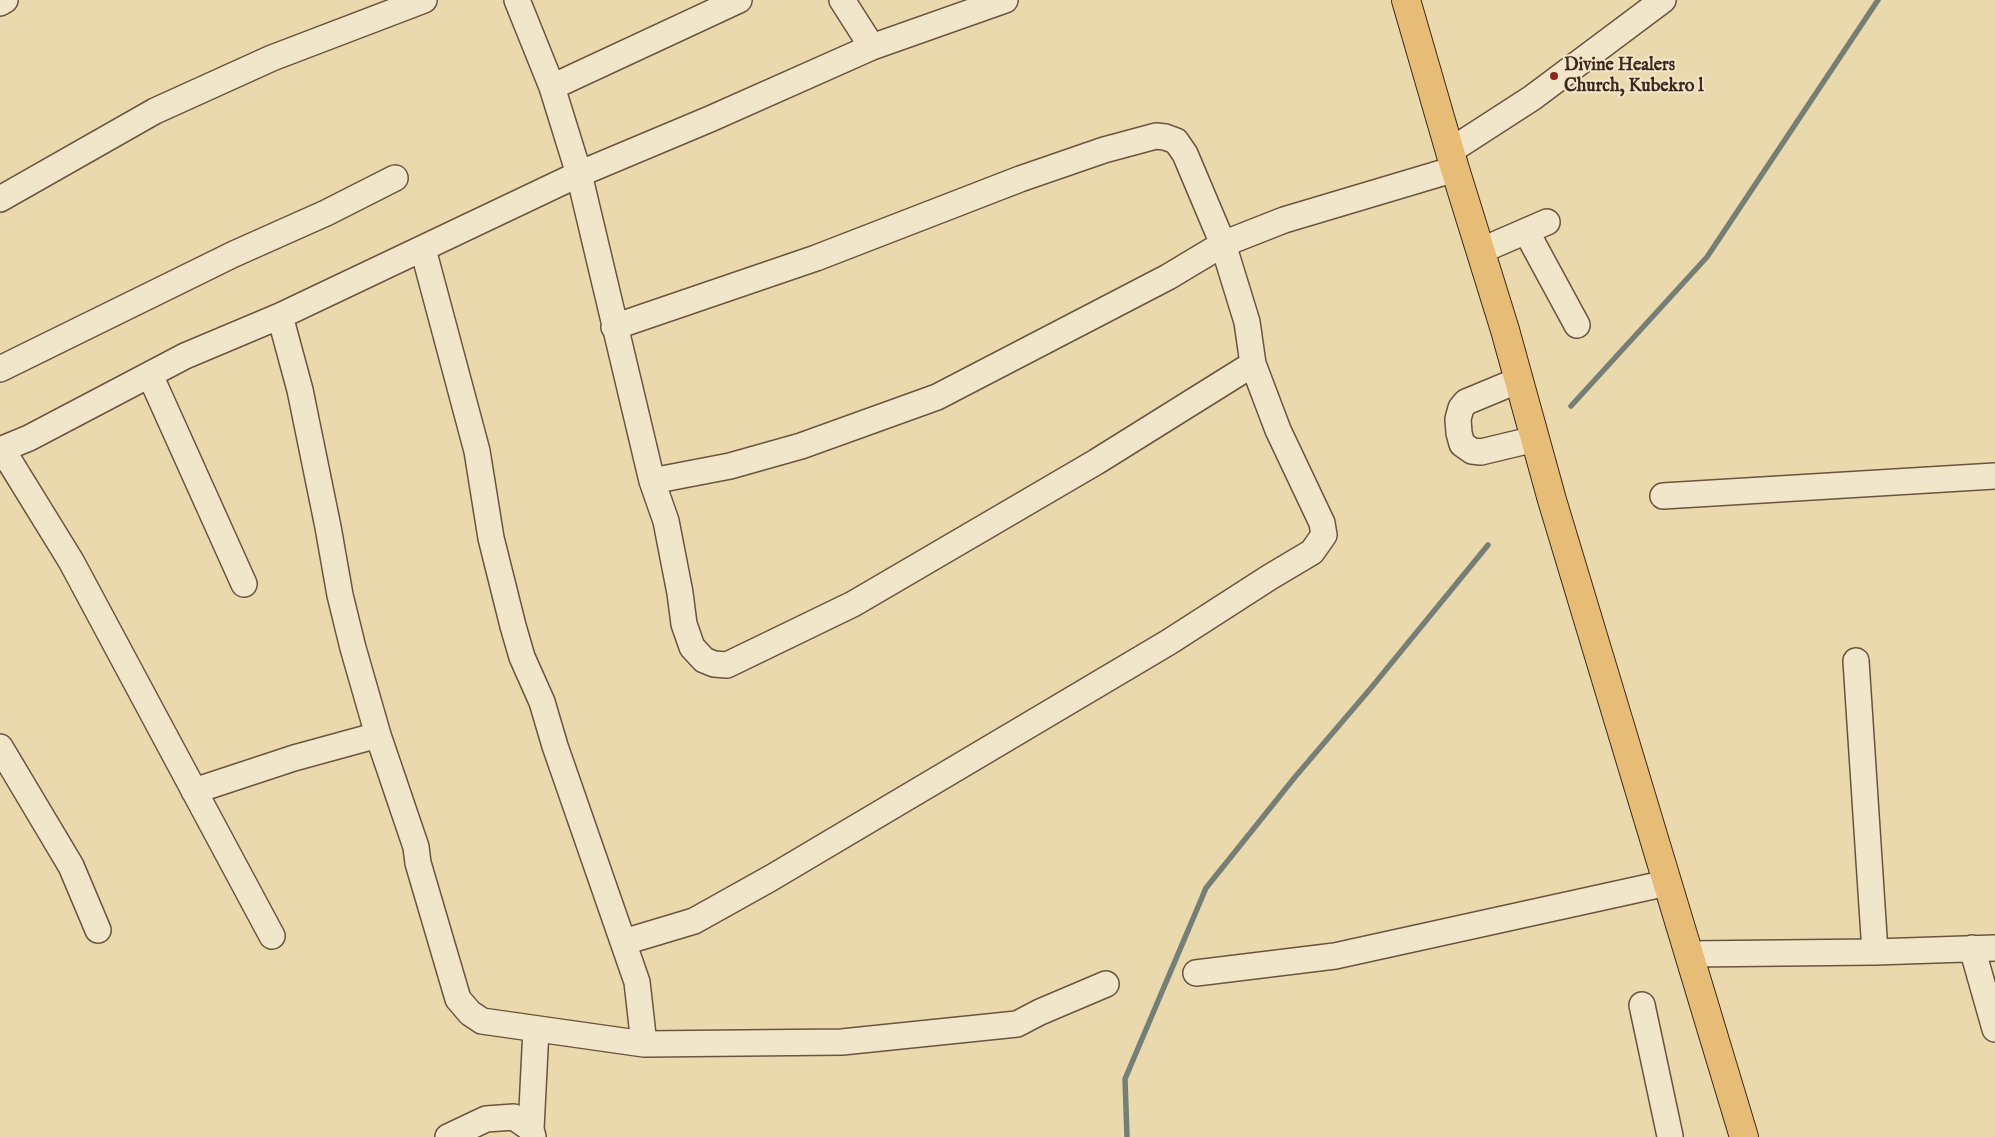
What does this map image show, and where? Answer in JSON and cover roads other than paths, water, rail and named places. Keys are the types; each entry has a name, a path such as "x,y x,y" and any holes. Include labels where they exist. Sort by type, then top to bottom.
{"main road":[{"path":"1406,0 1744,1137"}],"street":[{"path":"0,3 5,0"},
{"path":"0,199 156,111 272,58 424,0"},
{"path":"517,0 552,86 579,174 652,481 666,521 684,624 692,647 704,660 714,664 727,665 853,604 1096,462 1252,364"},
{"path":"552,86 739,0"},
{"path":"842,0 872,47"},
{"path":"272,936 71,561 1,450 30,438 185,356 280,316 579,174 710,119 872,47 1005,0"},
{"path":"652,481 730,466 801,446 937,397 1168,277 1223,244 1284,220 1452,160 1663,0"},
{"path":"614,327 816,258 1020,179 1104,150 1156,136 1176,141 1185,154 1223,244 1247,322 1252,364 1278,430 1322,523 1324,535 1312,552 1169,642 771,878 694,921 624,942"},
{"path":"0,369 191,274 395,178"},
{"path":"1480,251 1537,227 1577,325"},
{"path":"423,249 477,451 490,538 515,634 522,656 542,702 555,746 638,982 644,1044"},
{"path":"280,316 300,390 340,595 378,735 416,848 418,863 458,1000 470,1013 482,1021 644,1044 842,1042 1017,1024 1040,1012 1106,984"},
{"path":"150,375 244,584"},
{"path":"1518,380 1466,402 1461,408 1458,419 1458,433 1462,444 1472,451 1481,452 1535,439"},
{"path":"1663,496 1995,476"},
{"path":"1856,660 1875,952"},
{"path":"194,792 294,758 378,735"},
{"path":"0,747 71,866 98,930"},
{"path":"1196,973 1335,956 1667,883"},
{"path":"1689,954 1875,952 1983,948 1995,1029"},
{"path":"1642,1005 1670,1137"},
{"path":"532,1133 536,1029"},
{"path":"448,1137 486,1119 514,1117 532,1133"}],"waterway":[{"path":"1571,406 1707,257 1878,0"},
{"path":"1127,1137 1125,1079 1206,888 1295,777 1371,688 1488,545"}],"place":[{"name":"Divine Healers Church, Kubekro l","path":"1554,76"}]}
